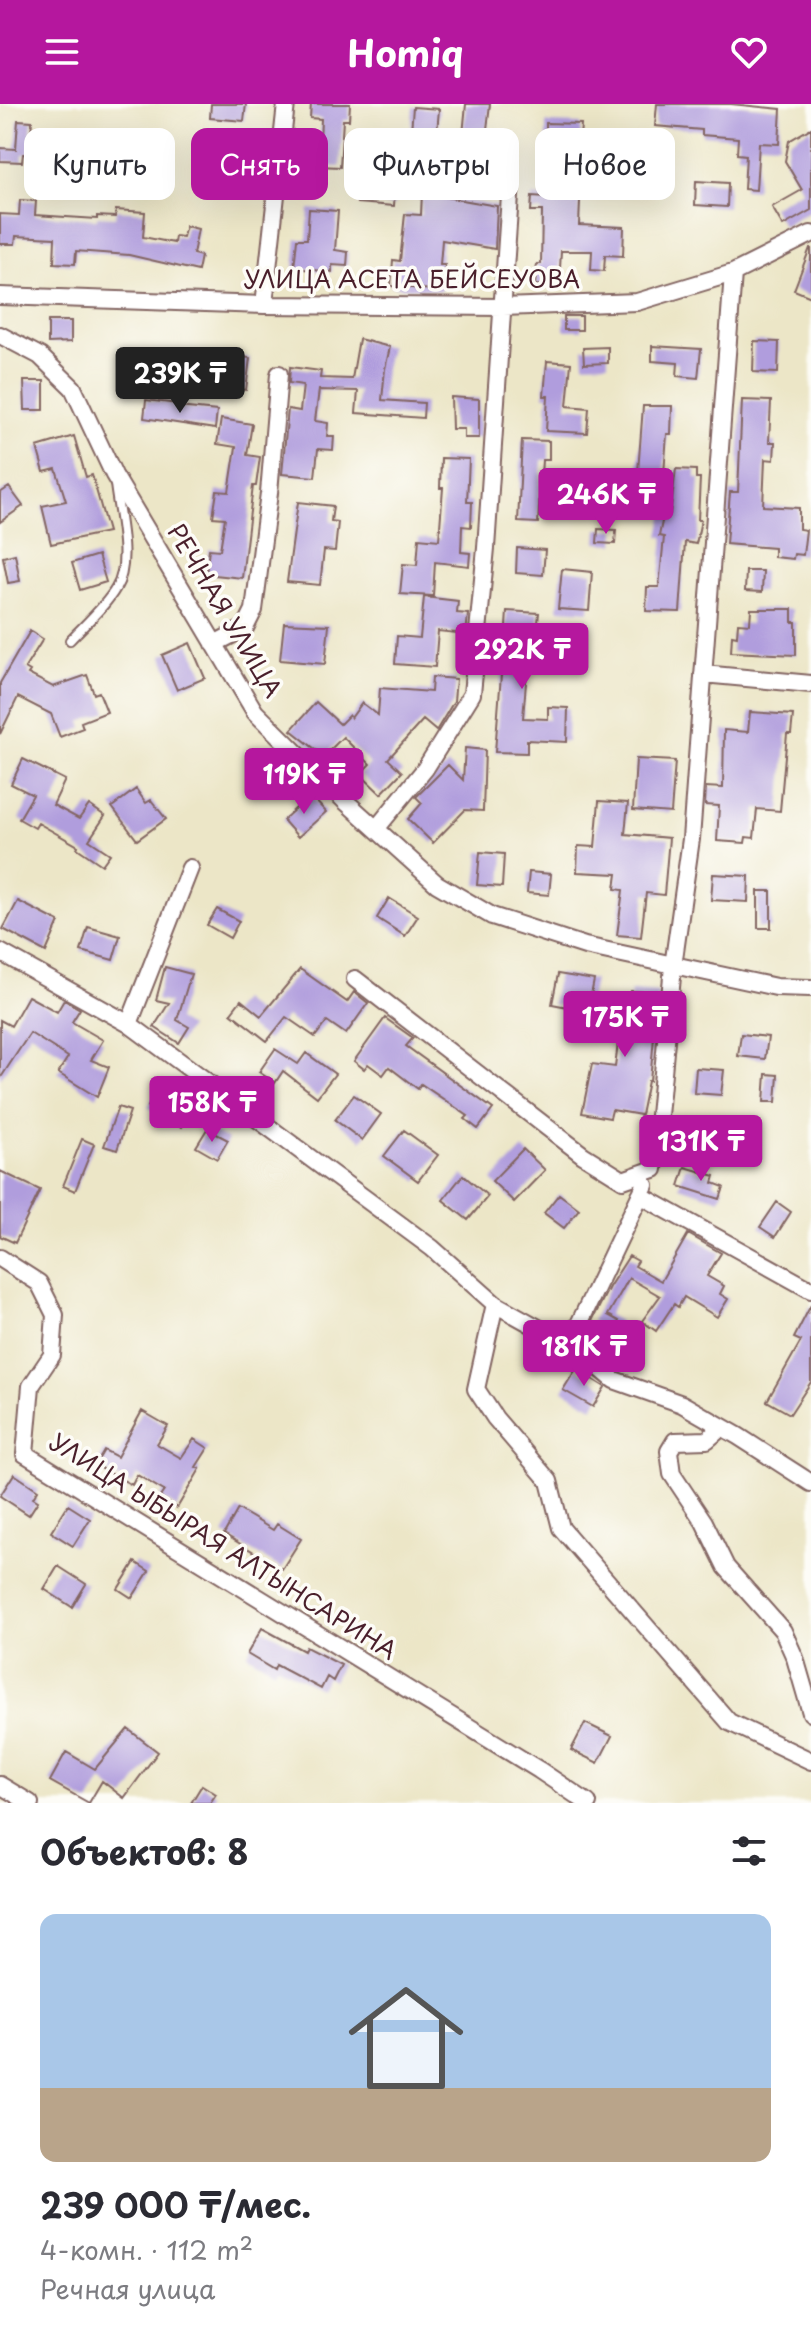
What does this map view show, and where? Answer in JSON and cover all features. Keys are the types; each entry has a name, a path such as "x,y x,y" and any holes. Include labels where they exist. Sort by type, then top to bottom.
{"street":[{"path":"264,305 286,104"},
{"path":"376,829 425,769 472,694 486,548 510,200"},
{"name":"УЛИЦА АСЕТА БЕЙСЕУОВА","path":"0,296 264,305 503,307 637,302 733,273 811,234"},
{"path":"570,1343 654,1169 673,966 691,839 733,273"},
{"name":"РЕЧНАЯ УЛИЦА","path":"0,335 40,356 73,388 114,475 255,712 437,884 492,916 585,946 776,987 811,988"},
{"path":"214,644 245,628 254,610 269,493 279,374"},
{"path":"703,674 811,684"},
{"path":"129,1024 190,868"},
{"path":"0,952 129,1024 432,1248 495,1304 570,1343 614,1380 682,1404 811,1483"},
{"path":"355,979 583,1155 623,1180 654,1169"},
{"path":"640,1195 811,1290"},
{"name":"УЛИЦА ЫБЫРАЯ АЛТЫНСАРИНА","path":"0,1258 39,1283 55,1315 52,1355 31,1386 25,1454 588,1803"},
{"path":"495,1304 476,1389 495,1418 549,1481 561,1528 729,1722 811,1761"},
{"path":"722,1427 707,1440 675,1441 669,1451 672,1474 704,1522 726,1567 783,1631 795,1658 811,1713"},
{"path":"0,1785 30,1803"}],"lane":[{"path":"70,640 115,592 121,579 124,565 114,475"}],"building":[{"path":"211,104 246,104 244,121 210,118"},
{"path":"311,104 350,104 349,120 343,120 340,167 328,166 328,128 321,128 321,119 310,118"},
{"path":"466,104 490,104 487,128 464,128"},
{"path":"657,104 731,104 781,109 779,144 759,143 756,190 744,189 746,155 737,154 738,138 702,135 702,130 655,126"},
{"path":"413,107 439,109 437,128 411,128"},
{"path":"18,120 32,121 31,128 24,128 22,162 0,161 0,148 16,149"},
{"path":"546,123 581,124 581,128 546,128"},
{"path":"811,128 811,210 783,226 772,207 802,190 785,161 789,141"},
{"path":"696,181 728,183 727,207 695,205"},
{"path":"532,196 535,200 580,200 579,225 624,227 623,256 605,255 604,271 591,270 592,251 561,251 559,286 535,285 537,264 541,264 542,211 531,211"},
{"path":"20,200 36,201 35,215 97,219 97,216 115,217 116,210 145,212 143,237 174,243 175,236 183,237 186,226 198,229 193,254 201,256 198,271 129,255 76,251 75,264 54,263 55,238 16,236 15,244 0,244 0,214 19,215"},
{"path":"357,200 394,200 394,206 357,203"},
{"path":"422,200 462,200 497,206 495,249 442,240 440,265 445,265 442,291 391,286 393,260 400,261 405,214 421,215"},
{"path":"309,209 338,211 335,250 348,252 347,266 332,265 332,272 294,268 297,239 307,239"},
{"path":"811,248 811,297 794,290"},
{"path":"564,316 582,316 582,330 564,330"},
{"path":"48,321 71,321 71,342 48,343"},
{"path":"359,339 390,347 382,400 424,403 423,418 356,413 358,391 319,390 315,421 328,423 327,436 334,436 333,450 318,449 315,477 282,474 288,409 300,411 303,385 289,383 290,367 321,371 320,378 352,379"},
{"path":"754,341 779,342 778,373 753,372"},
{"path":"652,346 701,349 698,378 677,376 678,363 652,361"},
{"path":"608,347 608,363 584,364 583,348"},
{"path":"225,355 250,358 246,390 221,387"},
{"path":"547,361 571,363 567,406 589,408 587,433 546,431 548,396 544,396"},
{"path":"24,381 44,381 44,410 25,410"},
{"path":"451,397 479,399 479,438 464,438 464,429 452,429"},
{"path":"146,400 217,411 215,429 144,418"},
{"path":"742,400 771,401 769,442 775,442 774,460 765,459 763,506 799,508 799,529 806,530 803,555 794,554 793,559 774,557 774,548 726,544 730,492 738,492"},
{"path":"643,406 672,406 664,474 638,472"},
{"path":"221,419 252,424 247,455 260,457 256,486 253,486 242,578 206,574 209,549 220,550 225,518 213,517 217,491 229,492 236,447 217,444"},
{"path":"74,436 86,477 92,475 108,532 51,544 42,506 66,501 56,469 44,472 37,447"},
{"path":"522,440 549,441 549,460 542,460 538,523 518,522"},
{"path":"441,458 469,459 467,502 472,502 471,527 462,526 461,552 470,553 469,566 435,562 433,596 400,594 403,564 417,565 419,538 439,540 443,488 440,488"},
{"path":"676,469 696,470 696,478 700,478 698,520 701,520 696,544 685,542 680,612 646,611 647,587 659,587 664,537 659,536 664,512 670,513"},
{"path":"9,487 23,506 0,522 0,493"},
{"path":"298,502 333,506 331,521 338,522 335,551 324,550 320,585 287,582"},
{"path":"598,529 616,530 615,544 597,543"},
{"path":"517,548 545,550 543,575 516,573"},
{"path":"15,554 20,581 8,583 3,557"},
{"path":"98,555 106,582 80,590 72,563"},
{"path":"562,569 592,572 589,611 558,609"},
{"path":"746,571 763,571 762,592 745,591"},
{"path":"424,597 458,601 457,613 468,614 466,634 438,631 435,667 395,664 397,636 420,638"},
{"path":"751,609 792,609 792,622 796,622 796,655 731,652 732,635 737,636 738,623 750,624"},
{"path":"507,611 539,613 536,642 533,642 527,671 523,718 548,719 548,707 568,708 567,742 527,740 527,753 495,752 502,662 498,662 500,642 505,643"},
{"path":"284,623 329,625 325,664 280,660"},
{"path":"30,631 43,639 25,668 30,671 28,674 53,687 87,675 94,694 99,692 107,712 81,722 83,728 60,737 51,714 18,697 0,734 0,683"},
{"path":"190,643 205,678 177,690 162,655"},
{"path":"432,677 456,679 454,701 436,731 423,720 388,759 402,772 381,794 360,774 370,764 343,737 324,756 291,730 316,702 340,724 349,715 351,718 362,703 378,715 380,688 431,692"},
{"path":"750,712 793,715 791,734 787,734 780,811 757,809 754,838 746,837 745,843 717,841 719,806 705,805 706,787 723,788 724,730 748,732"},
{"path":"465,748 485,750 483,811 465,810 433,843 408,819 422,803 416,797 448,765 463,780"},
{"path":"23,759 65,780 53,805 79,819 89,805 105,816 89,840 110,854 102,865 78,846 38,823 35,828 19,819 33,795 11,784"},
{"path":"636,759 675,761 671,813 633,810"},
{"path":"136,789 146,803 151,800 166,819 137,840 112,807"},
{"path":"310,795 326,812 298,837 283,820"},
{"path":"599,801 628,803 625,834 669,838 664,895 646,893 641,937 617,935 623,890 615,889 617,874 577,872 578,846 595,847"},
{"path":"480,852 504,854 502,887 477,885"},
{"path":"529,872 551,874 549,895 527,893"},
{"path":"713,874 749,876 748,902 711,900"},
{"path":"758,891 771,891 771,928 758,928"},
{"path":"389,898 418,916 405,936 377,918"},
{"path":"18,901 59,922 46,952 3,929"},
{"path":"217,909 239,921 230,938 207,925"},
{"path":"88,927 120,936 113,960 81,951"},
{"path":"165,967 191,974 177,1020 189,1027 179,1043 154,1027 169,1003 156,1000"},
{"path":"300,969 347,1002 354,992 368,1003 346,1034 327,1021 315,1037 286,1017 267,1041 231,1013 241,1000 261,1016"},
{"path":"558,974 594,980 588,1011 552,1004"},
{"path":"631,991 658,993 650,1081 641,1115 612,1110 610,1118 582,1113 592,1064 615,1067 621,1018 599,1016 601,1002 629,1005"},
{"path":"28,996 57,1012 64,1000 80,1009 72,1022 103,1040 91,1060 109,1067 97,1097 58,1073 68,1057 30,1033 0,1079 0,1020 11,1026"},
{"path":"385,1018 413,1038 406,1046 493,1109 478,1129 465,1119 468,1116 421,1084 418,1089 389,1067 383,1075 368,1064 364,1069 354,1061"},
{"path":"741,1034 768,1037 765,1059 738,1056"},
{"path":"275,1049 298,1064 306,1053 335,1074 317,1097 283,1071 275,1083 259,1072"},
{"path":"696,1068 724,1070 721,1095 694,1093"},
{"path":"766,1074 778,1075 776,1102 764,1102"},
{"path":"163,1081 198,1102 182,1127 148,1107"},
{"path":"354,1095 381,1114 362,1140 335,1120"},
{"path":"118,1107 130,1111 117,1150 104,1146"},
{"path":"207,1129 228,1140 217,1159 196,1147"},
{"path":"404,1130 438,1155 418,1181 384,1156"},
{"path":"82,1139 94,1144 75,1191 63,1186"},
{"path":"523,1149 545,1170 514,1202 492,1181"},
{"path":"685,1167 715,1176 713,1183 724,1187 720,1199 679,1186"},
{"path":"0,1171 40,1190 15,1243 0,1236"},
{"path":"463,1175 488,1196 468,1220 443,1200"},
{"path":"559,1194 579,1209 564,1228 544,1213"},
{"path":"777,1202 791,1212 775,1237 760,1227"},
{"path":"688,1234 721,1253 707,1276 724,1286 720,1294 728,1299 717,1317 684,1297 678,1307 674,1304 656,1331 642,1321 660,1296 629,1278 608,1315 619,1321 613,1333 592,1321 629,1256 638,1261 635,1266 661,1281"},
{"path":"811,1305 811,1382 790,1414 767,1401 801,1341 794,1338"},
{"path":"576,1369 605,1387 593,1407 563,1390"},
{"path":"142,1411 168,1426 157,1444 181,1458 194,1439 208,1448 196,1467 200,1469 177,1508 160,1497 164,1491 137,1475 132,1485 95,1465 104,1450 117,1457"},
{"path":"14,1474 38,1490 33,1498 38,1501 29,1515 0,1496"},
{"path":"68,1505 90,1519 73,1546 51,1532"},
{"path":"238,1509 273,1530 277,1524 301,1539 282,1569 224,1534"},
{"path":"135,1562 149,1571 132,1598 118,1589"},
{"path":"58,1566 86,1584 72,1607 44,1589"},
{"path":"262,1628 304,1651 306,1647 341,1665 333,1681 327,1677 321,1689 276,1665 274,1670 247,1654"},
{"path":"585,1723 612,1736 598,1763 571,1750"},
{"path":"128,1729 158,1752 124,1798 102,1781 89,1803 50,1781 66,1752 95,1769"},
{"path":"202,1785 216,1794 210,1803 191,1803"}]}
